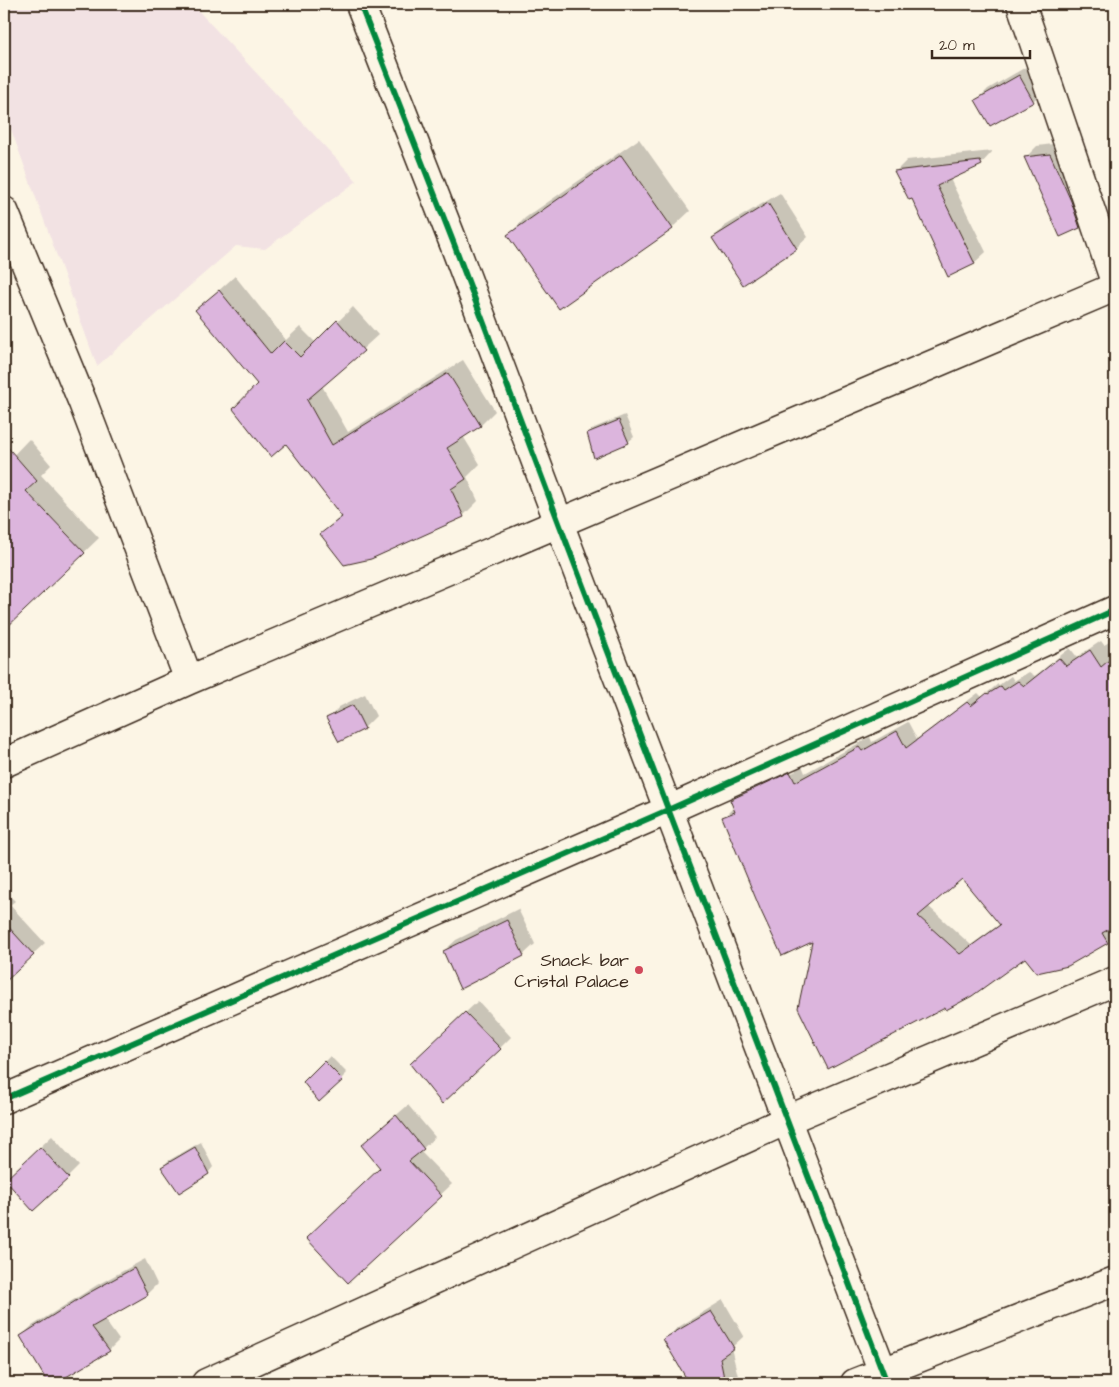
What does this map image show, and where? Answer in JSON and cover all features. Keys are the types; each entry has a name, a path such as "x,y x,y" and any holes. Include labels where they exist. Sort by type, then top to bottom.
{"street":[{"path":"360,4 454,244 885,1378"},
{"path":"1022,4 1115,282"},
{"path":"4,211 83,403 189,680"},
{"path":"4,763 189,680 1115,287"},
{"path":"4,1099 668,810 1115,610"},
{"path":"206,1383 787,1120 1115,981"},
{"path":"855,1383 885,1378 1115,1281"}],"shaded area":[{"path":"4,4 192,4 357,181 265,249 236,246 97,366 4,110"}],"building":[{"path":"1019,75 1034,102 990,126 975,100"},
{"path":"1050,154 1071,201 1080,228 1060,237 1024,157"},
{"path":"621,155 673,229 559,309 507,235"},
{"path":"980,161 982,165 937,186 975,264 948,277 912,199 909,200 894,171"},
{"path":"768,203 797,249 743,285 712,238"},
{"path":"219,290 271,354 284,341 300,357 337,320 364,351 307,400 332,445 448,373 481,426 447,448 466,479 451,489 464,517 371,559 344,565 320,534 342,517 286,444 271,457 233,409 257,384 195,310"},
{"path":"619,420 629,443 594,458 587,433"},
{"path":"4,443 37,481 26,491 85,553 4,630"},
{"path":"1090,650 1101,667 1115,655 1115,926 1102,933 1108,943 1068,966 1037,973 1025,958 972,996 946,1010 945,1008 828,1069 798,1008 812,942 782,956 722,817 735,812 730,800 790,772 795,782 859,747 862,751 897,731 906,748 967,702 971,706 987,693 1001,686 1004,690 1018,681 1024,686 1059,658 1066,666","holes":["962,879 1000,925 960,954 918,916"]},
{"path":"353,705 365,729 339,742 326,718"},
{"path":"507,920 524,956 460,989 443,951"},
{"path":"4,922 34,955 4,983"},
{"path":"465,1012 501,1049 442,1104 410,1064"},
{"path":"324,1061 343,1080 319,1102 303,1082"},
{"path":"396,1115 424,1149 409,1161 442,1196 348,1283 306,1238 380,1168 361,1145"},
{"path":"40,1147 69,1178 33,1211 5,1180"},
{"path":"195,1147 209,1174 179,1193 161,1167"},
{"path":"134,1268 148,1295 92,1327 110,1351 56,1383 48,1383 20,1336 85,1295"},
{"path":"711,1311 734,1348 720,1358 725,1383 689,1383 663,1339"}],"cycle path":[{"path":"360,4 454,244 887,1383"},
{"path":"4,1099 668,810 1115,610"}],"place":[{"name":"Snack bar Cristal Palace","path":"639,970"}]}
